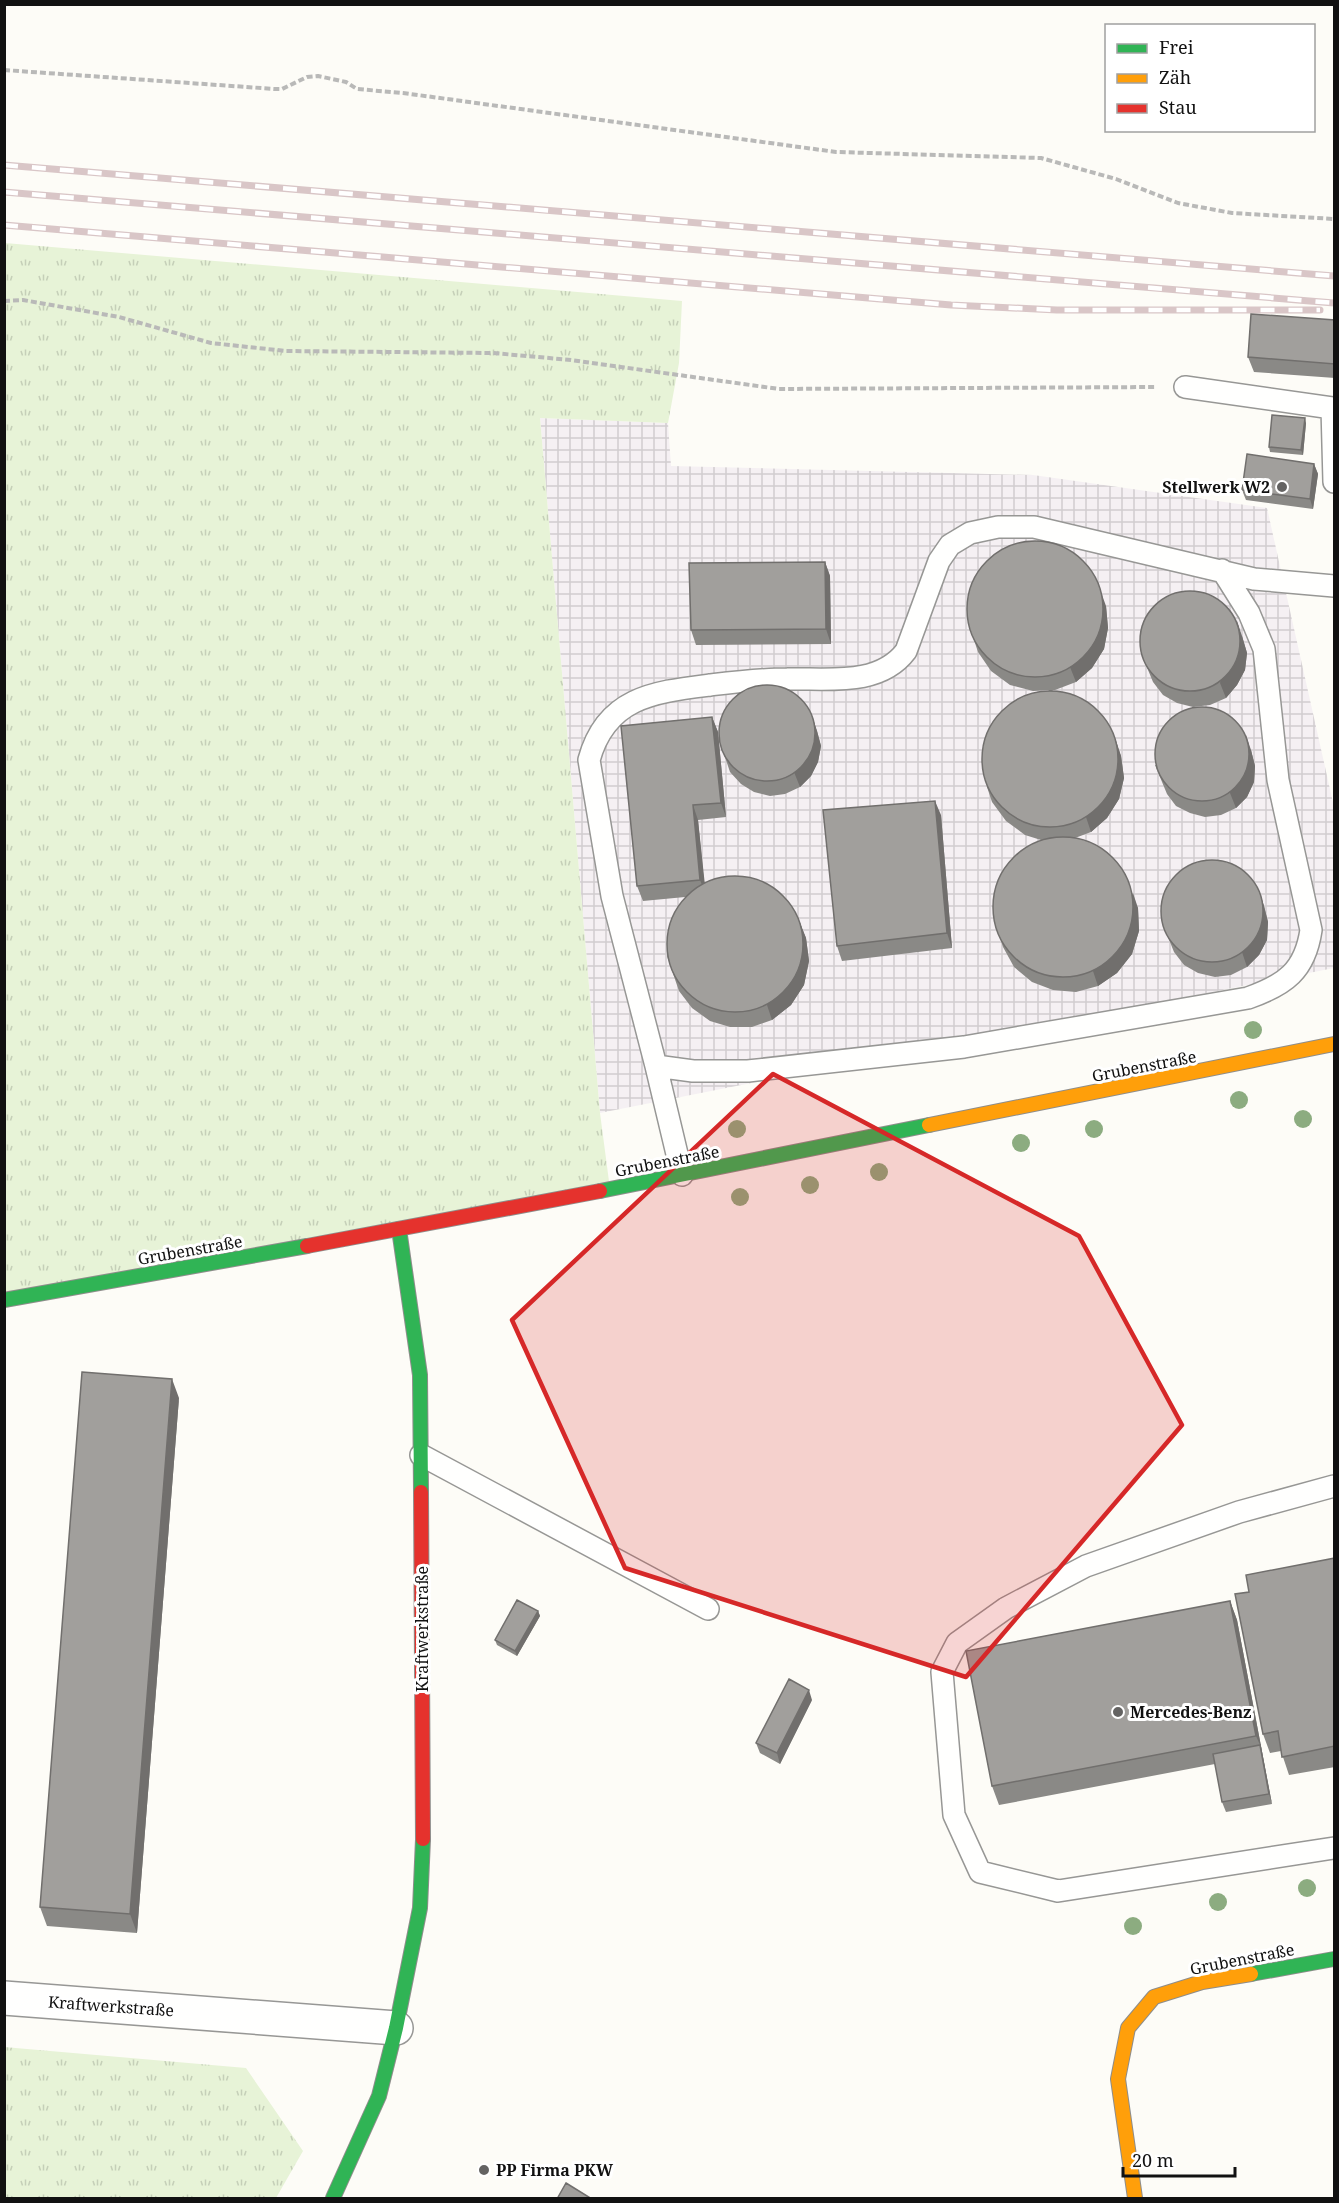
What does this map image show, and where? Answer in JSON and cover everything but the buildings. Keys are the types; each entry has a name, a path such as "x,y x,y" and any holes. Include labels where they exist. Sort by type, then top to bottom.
{"street":[{"name":"Grubenstraße","path":"4,1300 682,1175 1335,1044"},
{"name":"Kraftwerkstraße","path":"333,2199 378,2096 396,2028 421,1896 423,1849 420,1375 399,1229"},
{"name":"Grubenstraße","path":"1135,2199 1118,2079 1128,2028 1154,1997 1202,1982 1335,1959"},
{"name":"Kraftwerkstraße","path":"4,1998 396,2028"}],"lane":[{"path":"1185,387 1332,408 1335,482"},
{"path":"682,1175 612,896 589,760 594,742 610,720 629,703 661,691 766,679 852,678 883,672 898,662 906,651 939,561 950,545 970,533 998,527 1034,527 1254,579 1335,586"},
{"path":"656,1066 693,1071 748,1071 964,1047 1248,998 1265,992 1288,979 1300,964 1308,947 1311,930 1278,780 1264,649 1250,613 1222,570"},
{"path":"421,1455 708,1609"},
{"path":"1335,1486 1239,1512 1086,1566 1006,1608 957,1643 942,1672 954,1815 980,1872 1058,1891 1335,1848"}],"path":[{"path":"4,70 275,89 307,77 318,76 346,82 357,89 414,94 836,152 1041,158 1116,179 1178,204 1232,213 1335,219"},
{"path":"4,300 23,300 119,317 211,343 286,351 493,353 571,360 779,389 1185,387"}],"highlighted area":[{"path":"773,1074 1079,1236 1182,1425 966,1677 625,1568 512,1320"}],"shaded area":[{"path":"540,418 668,423 671,466 1033,475 1267,508 1334,807 1334,968 600,1113"}],"green space":[{"path":"5,243 682,301 679,363 668,423 540,418 600,1113 610,1189 5,1300"},
{"path":"4,2047 246,2068 303,2151 276,2198 5,2198"}],"railway":[{"path":"4,165 1334,276"},
{"path":"4,192 1334,303"},
{"path":"4,225 951,305 1057,310 1320,310"}],"traffic: fast":[{"path":"600,1191 929,1125"},
{"path":"399,1229 420,1375 421,1492"},
{"path":"4,1300 307,1246"},
{"path":"333,2198 379,2096 396,2028 420,1908 423,1839"},
{"path":"1251,1974 1334,1959"}],"traffic: slow":[{"path":"929,1125 1334,1044"},
{"path":"1135,2198 1118,2079 1128,2028 1154,1997 1202,1982 1251,1974"}],"traffic: jam":[{"path":"307,1246 600,1191"},
{"path":"421,1492 423,1839"}],"place":[{"name":"Stellwerk W2","path":"1282,487"},
{"name":"Mercedes-Benz","path":"1118,1712"},
{"name":"PP Firma PKW","path":"484,2170"}]}
